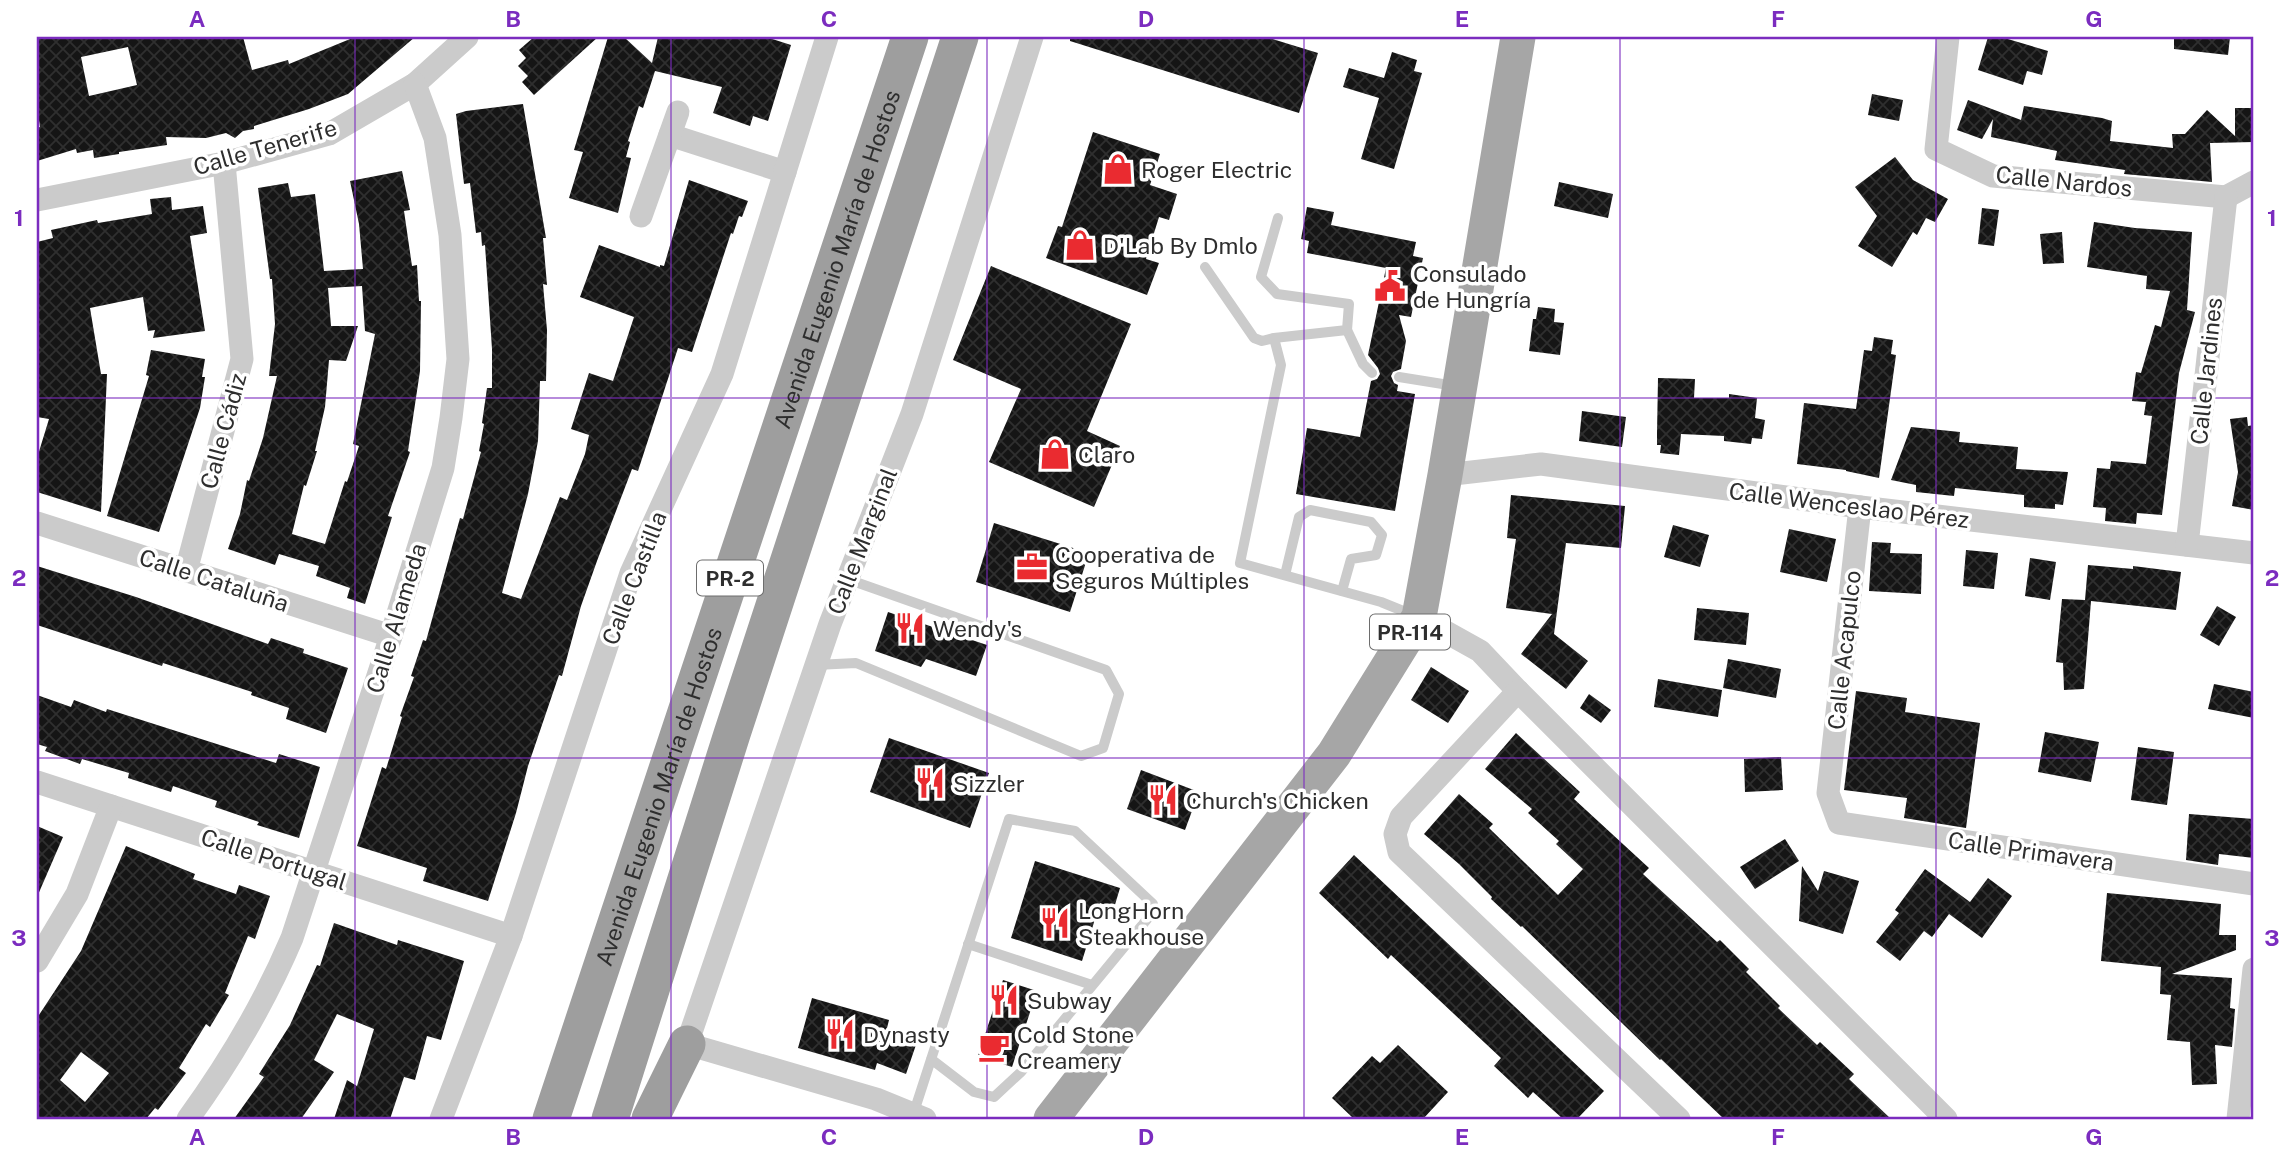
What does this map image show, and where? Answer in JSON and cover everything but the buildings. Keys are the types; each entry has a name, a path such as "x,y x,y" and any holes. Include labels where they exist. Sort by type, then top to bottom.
{"highway":[{"name":"Avenida Eugenio María de Hostos","path":"551,1119 910,37"},
{"name":"PR-2","path":"610,1119 732,734 960,37"},
{"path":"650,1119 687,1044"}],"main road":[{"name":"PR-114","path":"1051,1119 1334,754 1419,617 1518,37"}],"street":[{"name":"Calle Tenerife","path":"37,200 224,163 329,134 415,84 467,37"},
{"name":"Calle Castilla","path":"441,1119 511,936 631,573 722,374 828,37"},
{"name":"Calle Marginal","path":"687,1044 816,665 912,414 1032,37"},
{"name":"Calle Nardos","path":"1948,37 1936,149 1993,176 2226,197"},
{"name":"Calle Alameda","path":"188,1119 245,1036 272,985 292,938 443,468 458,359 450,235 435,138 415,84"},
{"path":"641,216 678,112"},
{"path":"670,135 785,172"},
{"name":"Calle Cádiz","path":"186,571 242,359 224,163"},
{"path":"2226,197 2254,182"},
{"name":"Calle Jardines","path":"2187,545 2226,197"},
{"name":"Calle Wenceslao Pérez","path":"1445,475 1541,464 1860,508 2254,553"},
{"name":"Calle Acapulco","path":"1828,793 1860,508"},
{"name":"Calle Cataluña","path":"37,523 391,636"},
{"path":"1419,617 1480,651 1946,1119"},
{"path":"1518,691 1401,817 1395,834 1399,852 1679,1119"},
{"name":"Calle Portugal","path":"37,782 511,936"},
{"name":"Calle Primavera","path":"1828,793 1839,823 2254,884"},
{"path":"37,961 77,894 111,806"},
{"path":"2238,1119 2254,970"},
{"path":"687,1044 876,1099 919,1117"}],"lane":[{"path":"1278,218 1262,277 1277,294 1349,304 1347,330 1363,364 1373,373"},
{"path":"1205,267 1254,338 1262,341 1347,330"},
{"path":"1275,338 1281,365 1240,563 1381,602 1419,617"},
{"path":"1399,377 1460,386"},
{"path":"1285,575 1299,517 1310,510 1371,523 1382,535 1376,555 1351,559 1342,591"},
{"path":"816,665 856,663 1081,756 1103,748 1119,694 1106,670 847,579"},
{"path":"919,1117 931,1059 1009,819 1076,831 1153,904 1153,912 1021,1072 994,1097 974,1092 931,1059"},
{"path":"968,944 1092,985"}],"place":[{"name":"Roger Electric","path":"1118,169"},
{"name":"D'Lab By Dmlo","path":"1080,245"},
{"name":"Consulado de Hungría","path":"1390,286"},
{"name":"Claro","path":"1055,454"},
{"name":"Cooperativa de Seguros Múltiples","path":"1032,567"},
{"name":"Wendy's","path":"910,628"},
{"name":"Sizzler","path":"930,783"},
{"name":"Church's Chicken","path":"1163,800"},
{"name":"LongHorn Steakhouse","path":"1055,923"},
{"name":"Subway","path":"1004,1000"},
{"name":"Dynasty","path":"840,1034"},
{"name":"Cold Stone Creamery","path":"994,1047"}]}
